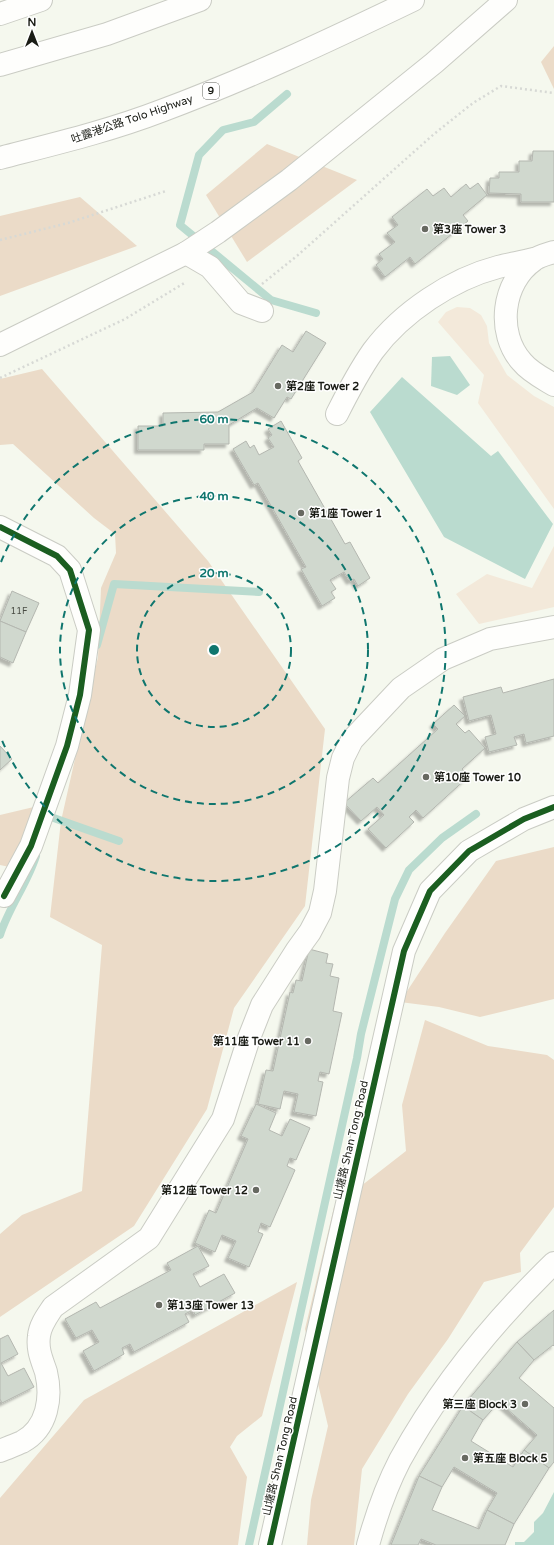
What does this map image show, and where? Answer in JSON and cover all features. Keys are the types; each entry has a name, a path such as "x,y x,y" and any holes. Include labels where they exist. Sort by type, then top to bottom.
{"main road":[{"path":"0,14 41,0"},
{"path":"0,65 107,34 200,0"},
{"name":"吐露港公路 Tolo Highway","path":"0,158 61,142 159,112 341,36 414,0"},
{"path":"0,345 186,252 218,232 289,180 434,63 506,0"},
{"path":"186,252 210,267 241,303 262,310"},
{"path":"544,255 514,281 505,308 507,337 522,362 554,385"},
{"path":"337,414 353,380 374,349 400,322 430,299 462,281 498,267 544,255"},
{"path":"0,527 57,556 70,570 89,630 80,695 67,746 31,846 4,896"},
{"path":"0,1451 24,1441 38,1427 47,1409 50,1390 39,1354 38,1337 43,1321 53,1307 149,1238 223,1119 249,1038 262,1005 296,950 310,932 320,913 325,891 338,778 342,758 352,740 401,688 443,659 490,639 554,627"},
{"name":"山塘路 Shan Tong Road","path":"270,1545 404,951 430,891 469,851 524,819 554,807"},
{"path":"368,1545 378,1511 400,1461 423,1423 475,1349 504,1314 554,1263"}],"path":[{"path":"270,278 434,134 472,103 502,86 554,93"},
{"path":"0,240 68,223 166,191"},
{"path":"0,378 125,319 210,267"}],"shaded area":[{"path":"554,46 554,89 541,62"},
{"path":"267,144 357,180 247,262 206,195"},
{"path":"80,197 137,246 0,296 0,216"},
{"path":"457,307 470,308 481,315 487,326 489,343 507,375 534,396 554,407 554,509 478,403 484,375 438,322 446,312"},
{"path":"42,369 208,561 325,729 305,906 234,1008 207,1109 134,1226 0,1317 0,1234 22,1215 82,1191 102,945 50,917 61,821 98,657 101,588 116,553 115,534 94,518 13,444 0,445 0,379"},
{"path":"554,546 554,607 479,624 456,594 487,574 532,588"},
{"path":"38,806 24,870 0,865 0,815"},
{"path":"554,847 554,999 480,1017 439,1007 400,1002 445,933 496,861"},
{"path":"425,1020 488,1046 547,1055 554,1060 554,1207 520,1253 521,1272 484,1282 448,1339 408,1394 362,1469 354,1545 307,1545 311,1500 328,1426 305,1329 334,1207 406,1151 402,1105"},
{"path":"297,1282 262,1416 237,1436 230,1447 247,1477 238,1545 0,1545 0,1498 84,1400"}],"water":[{"path":"450,356 470,385 457,395 431,386 432,357"},
{"path":"402,377 491,456 498,451 553,524 525,579 444,537 370,412"},
{"path":"554,1492 554,1545 515,1545 515,1542 524,1542 534,1532 534,1522 543,1513"}],"building":[{"path":"533,151 554,151 554,202 521,202 521,194 489,193 490,178 499,178 499,172 519,172 519,161 532,161"},
{"name":"第3座 Tower 3","path":"478,183 487,195 463,215 468,221 415,264 410,257 385,277 376,265 383,259 379,254 395,242 387,233 398,225 392,217 427,189 433,196 444,188 451,197 466,184 470,189"},
{"name":"第2座 Tower 2","path":"306,331 326,343 291,399 287,397 274,418 257,408 229,425 229,444 204,444 204,450 138,450 138,426 163,426 163,413 218,412 253,392 282,345 293,352"},
{"name":"第1座 Tower 1","path":"281,421 302,458 298,461 345,544 350,542 370,578 358,586 354,579 350,581 344,572 330,580 336,589 331,592 335,598 322,606 301,569 306,567 258,483 254,485 233,449 246,441 250,448 254,445 259,455 274,447 268,438 272,435 268,429"},
{"path":"12,591 39,603 26,632 0,621"},
{"path":"0,621 26,632 13,663 0,657"},
{"path":"554,679 554,736 526,743 524,734 514,737 517,745 489,752 485,737 496,734 491,715 469,721 463,697 501,687 503,693"},
{"name":"第10座 Tower 10","path":"454,705 465,716 456,724 465,733 469,730 485,748 462,769 469,776 423,818 416,810 409,817 414,822 386,848 368,829 384,815 377,807 361,821 344,803 373,778 378,783 438,729 433,724"},
{"path":"0,746 12,759 0,770"},
{"name":"第11座 Tower 11","path":"309,949 328,954 326,963 333,964 330,976 339,978 333,1011 342,1013 329,1074 320,1072 318,1081 323,1082 316,1116 294,1112 298,1094 284,1091 280,1109 258,1104 266,1070 273,1071 290,992 293,993 296,980 302,981"},
{"name":"第12座 Tower 12","path":"256,1104 276,1113 269,1130 282,1136 290,1119 310,1128 296,1160 290,1158 287,1166 295,1170 270,1227 261,1223 258,1232 263,1234 249,1267 228,1258 236,1241 222,1235 215,1252 195,1243 209,1210 216,1213 248,1139 241,1136"},
{"name":"第13座 Tower 13","path":"198,1246 209,1266 193,1274 200,1287 224,1274 235,1293 195,1315 193,1310 185,1314 189,1322 134,1352 130,1344 122,1348 124,1354 94,1371 83,1351 99,1342 92,1330 76,1338 65,1319 96,1302 100,1308 171,1270 167,1263"},
{"path":"554,1310 554,1346 553,1345 534,1360 517,1342"},
{"path":"8,1335 18,1354 1,1363 8,1376 24,1368 34,1387 2,1403 0,1399 0,1339"},
{"name":"第三座 Block 3","path":"517,1342 534,1360 519,1378 554,1408 554,1462 549,1468 524,1450 537,1435 499,1402 483,1420 463,1406"},
{"name":"第五座 Block 5","path":"463,1406 483,1420 471,1441 513,1467 524,1450 549,1468 514,1524 487,1510 497,1493 454,1467 442,1487 419,1476"},
{"path":"419,1476 442,1487 432,1510 479,1529 487,1510 514,1524 505,1545 436,1545 421,1539 418,1545 391,1545"}],"waterway":[{"path":"287,94 254,122 223,130 199,155 180,225 271,300 316,313"},
{"path":"97,645 114,584 259,592"},
{"path":"249,1545 357,1058 361,1034 395,899 409,870 442,838 476,814"},
{"path":"48,816 119,841"},
{"path":"0,935 36,856"}],"cycle path":[{"path":"0,527 57,556 70,570 89,630 80,695 67,746 31,846 4,896"},
{"path":"270,1545 404,951 430,891 469,851 524,819 554,807"}],"place":[{"name":"第3座 Tower 3","path":"425,229"},
{"name":"第2座 Tower 2","path":"278,386"},
{"name":"第1座 Tower 1","path":"301,513"},
{"name":"第10座 Tower 10","path":"426,777"},
{"name":"第11座 Tower 11","path":"308,1041"},
{"name":"第12座 Tower 12","path":"256,1190"},
{"name":"第13座 Tower 13","path":"159,1305"},
{"name":"第三座 Block 3","path":"525,1404"},
{"name":"第五座 Block 5","path":"465,1458"}]}
